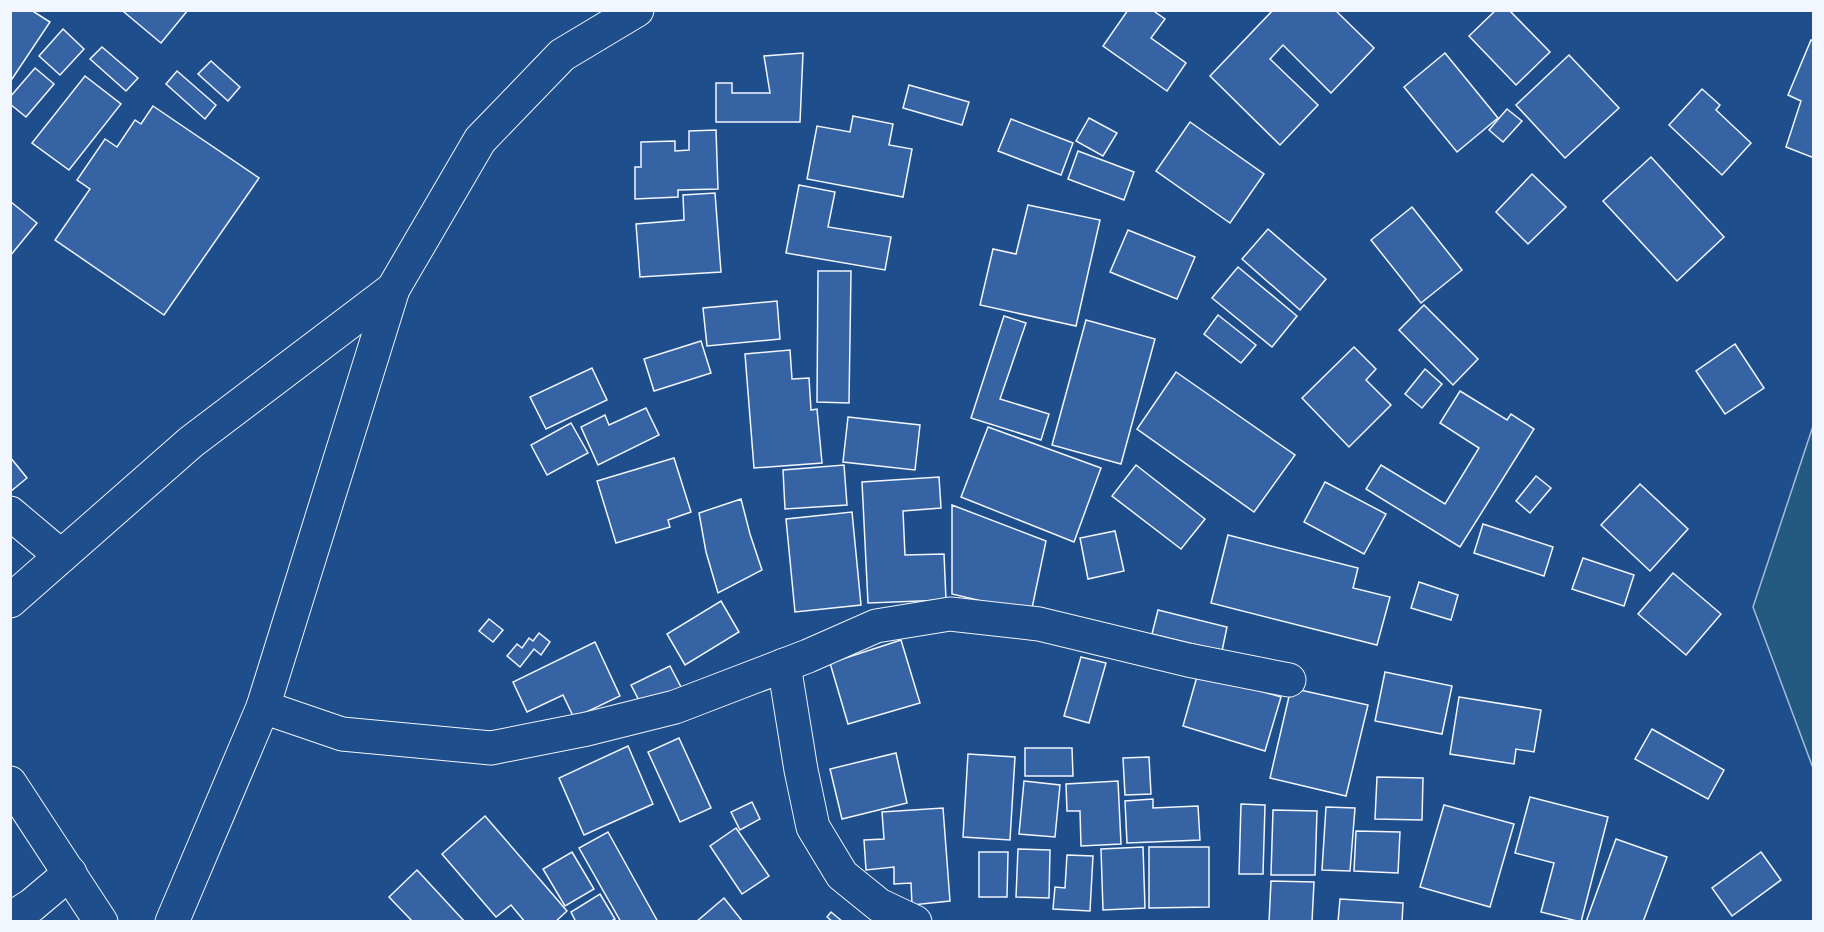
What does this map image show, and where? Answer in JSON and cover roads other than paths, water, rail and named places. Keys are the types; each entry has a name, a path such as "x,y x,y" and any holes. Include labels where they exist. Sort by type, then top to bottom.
{"main road":[{"path":"172,921 263,707 393,289 480,140 562,55 637,10"},
{"path":"10,601 191,441 393,289"},
{"path":"10,513 61,556"},
{"path":"263,707 342,734 491,748 587,729 675,707 808,656 876,626 950,614 1039,624 1188,660 1289,680"},
{"path":"784,665 813,827 842,875 879,904 915,921"},
{"path":"10,783 101,921"},
{"path":"10,919 32,905 70,873"}]}
